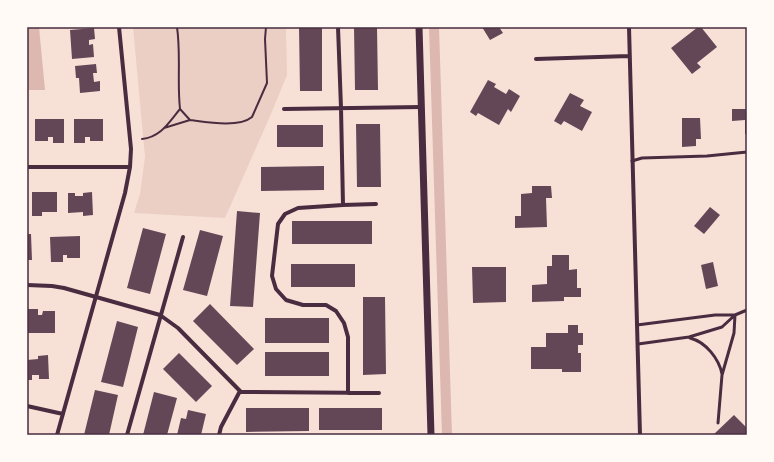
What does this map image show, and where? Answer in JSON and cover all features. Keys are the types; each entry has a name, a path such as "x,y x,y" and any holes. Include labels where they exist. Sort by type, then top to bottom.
{"street":[{"path":"57,435 125,193 130,167 130,130 119,27"},
{"path":"338,27 343,205"},
{"path":"419,27 431,435"},
{"path":"629,27 640,435"},
{"path":"536,59 629,56"},
{"path":"284,109 421,107"},
{"path":"27,168 130,167"},
{"path":"348,393 348,337 344,323 336,311 326,305 303,305 286,300 276,289 272,276 278,224 285,214 298,208 376,204"},
{"path":"127,435 183,237"},
{"path":"27,285 52,286 160,315 178,328 241,392 379,393"},
{"path":"219,435 221,427 241,392"},
{"path":"27,406 63,414"}],"lane":[{"path":"632,161 642,158 706,156 747,152"},
{"path":"637,325 682,320 715,314 735,314 747,310"},
{"path":"638,344 689,337 722,327 735,314"},
{"path":"718,423 722,375 734,333 735,314"},
{"path":"689,337 704,344 714,355 721,369 722,375"}],"path":[{"path":"177,27 179,44 178,72 180,109 190,120"},
{"path":"164,128 190,120 221,124 248,120 252,117 267,83 265,39 266,27"},
{"path":"142,139 151,138 160,133 180,109"}],"shaded area":[{"path":"27,27 39,27 45,90 27,90"},
{"path":"133,27 286,27 287,75 225,218 134,213 140,194 145,157"}],"building":[{"path":"299,27 322,27 322,91 300,91"},
{"path":"354,27 377,27 378,90 355,90"},
{"path":"482,27 499,27 503,33 490,40"},
{"path":"698,27 701,27 717,47 697,63 701,67 692,74 671,48"},
{"path":"94,28 95,39 89,40 89,45 93,44 94,57 72,59 70,30"},
{"path":"96,64 97,73 93,73 94,82 100,81 100,91 80,93 79,78 76,78 75,66"},
{"path":"488,80 496,84 494,87 506,94 509,89 520,96 511,112 508,109 499,125 478,113 476,116 470,112"},
{"path":"570,93 584,100 580,106 592,112 582,131 564,121 561,125 554,121"},
{"path":"732,109 747,109 747,134 745,134 745,120 732,121"},
{"path":"682,118 700,118 701,139 696,139 696,146 682,147"},
{"path":"35,119 64,119 64,143 53,143 53,137 48,137 48,141 35,141"},
{"path":"74,119 103,119 103,141 90,141 90,137 85,137 85,143 74,143"},
{"path":"356,124 380,124 381,187 357,187"},
{"path":"277,125 323,125 323,147 277,147"},
{"path":"324,166 324,190 261,191 261,167"},
{"path":"532,186 551,186 552,198 546,198 547,227 515,228 515,216 521,216 521,194 532,193"},
{"path":"32,192 57,192 57,212 42,212 42,216 32,216"},
{"path":"92,192 93,215 83,216 83,212 68,213 68,193 75,193 75,196 83,196 83,193"},
{"path":"710,207 720,215 704,234 694,226"},
{"path":"237,211 260,213 253,307 230,306"},
{"path":"292,221 372,221 372,244 292,244"},
{"path":"143,228 166,234 150,294 127,288"},
{"path":"200,230 223,236 207,296 183,290"},
{"path":"27,234 31,234 32,260 27,260"},
{"path":"80,236 80,258 67,258 67,255 63,255 63,262 51,262 50,237"},
{"path":"552,255 569,255 569,270 577,269 577,288 581,288 581,297 564,297 564,301 532,302 532,285 547,284 547,266 552,266"},
{"path":"713,262 718,286 706,289 701,265"},
{"path":"291,264 355,264 355,287 291,287"},
{"path":"472,267 506,267 506,302 473,303"},
{"path":"363,297 385,297 386,374 363,375"},
{"path":"210,304 254,349 237,365 193,321"},
{"path":"27,309 38,309 38,315 42,315 43,311 55,311 55,333 27,333"},
{"path":"265,318 329,318 329,343 265,343"},
{"path":"117,321 138,327 123,387 101,382"},
{"path":"568,325 578,325 578,333 583,333 583,345 578,345 578,353 581,353 581,372 562,372 562,369 531,369 531,347 546,347 546,333 568,333"},
{"path":"265,352 329,352 329,376 265,376"},
{"path":"179,353 212,386 196,402 163,369"},
{"path":"48,355 49,379 39,379 39,375 32,375 32,380 27,380 27,360 38,359 38,356"},
{"path":"95,390 118,395 109,435 84,435"},
{"path":"154,392 177,398 167,435 143,435"},
{"path":"246,408 309,408 309,431 246,432"},
{"path":"319,408 382,408 382,430 319,430"},
{"path":"188,410 206,414 201,435 177,435 181,418 186,419"},
{"path":"734,415 747,428 747,435 713,435"}],"waterway":[{"path":"434,27 447,435"}]}
